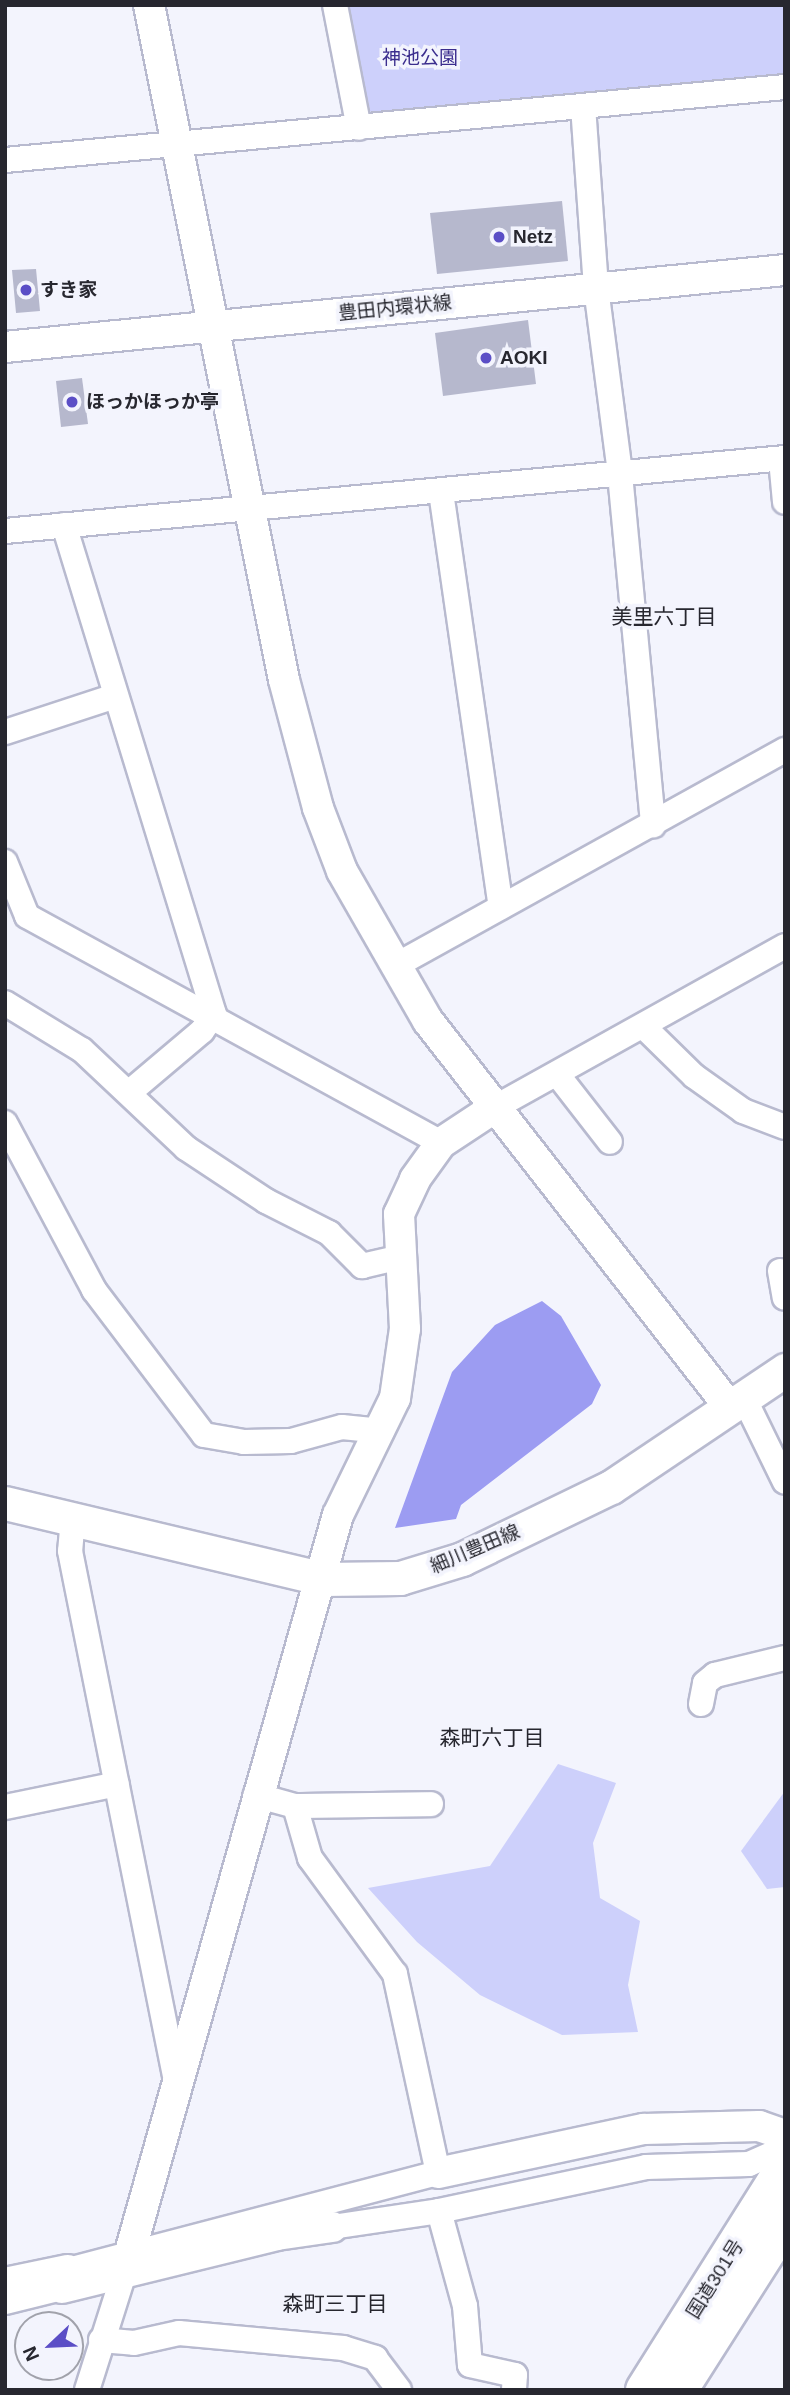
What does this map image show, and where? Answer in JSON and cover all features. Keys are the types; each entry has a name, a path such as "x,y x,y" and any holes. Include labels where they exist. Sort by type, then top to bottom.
{"highway":[{"name":"国道301号","path":"645,2390 785,2168"},
{"name":"国道301号","path":"678,2390 785,2222"}],"main road":[{"name":"細川豊田線","path":"5,1503 323,1579 400,1578 462,1559 611,1487 785,1370"}],"street":[{"path":"149,5 215,327 247,506 318,808 342,871 428,1021 494,1108 737,1403 785,1482"},
{"path":"335,5 359,128"},
{"path":"5,160 785,86"},
{"path":"583,106 596,288 620,474 653,825"},
{"name":"豊田内環状線","path":"5,347 785,270"},
{"path":"5,531 247,506 442,492 783,458 785,502"},
{"path":"442,492 501,907"},
{"path":"64,525 214,1014"},
{"path":"5,732 115,696"},
{"path":"395,966 785,750"},
{"path":"5,862 27,916 214,1014 441,1143"},
{"path":"87,2390 177,2087 255,1795 323,1579 338,1515 382,1432 403,1366 405,1329 397,1258 399,1214 415,1179 441,1143 494,1108 644,1027 785,946"},
{"path":"5,1003 82,1050 131,1091 186,1149 266,1201 329,1233 362,1266 397,1258"},
{"path":"131,1091 202,1031 214,1014"},
{"path":"644,1027 694,1076 743,1111 785,1127"},
{"path":"557,1074 610,1142"},
{"path":"5,1123 94,1290 204,1435 244,1442 291,1441 342,1427 382,1432"},
{"path":"780,1271 785,1298"},
{"path":"73,1518 70,1551 177,2087"},
{"path":"701,1704 705,1683 715,1675 785,1658"},
{"path":"5,1807 117,1784"},
{"path":"255,1795 295,1806 431,1804"},
{"path":"295,1806 310,1858 396,1974 438,2173"},
{"path":"5,2302 65,2279 438,2173 643,2129 758,2126 785,2134"},
{"path":"125,2262 439,2211 646,2167 749,2164 785,2148"},
{"path":"439,2211 465,2306 470,2365 516,2375 514,2390"},
{"path":"5,2283 65,2279"},
{"path":"101,2340 134,2343 179,2333 343,2347 375,2358 399,2390"}],"green space":[{"name":"神池公園","path":"347,5 785,5 785,75 371,115"},
{"path":"558,1764 616,1783 593,1843 600,1898 640,1921 628,1985 638,2032 562,2035 480,1995 417,1942 368,1888 490,1866"},
{"path":"785,1791 785,1887 767,1889 741,1851"}],"water":[{"path":"542,1301 561,1316 601,1385 592,1404 461,1505 456,1519 395,1528 452,1372 495,1325"}],"building":[{"name":"Netz","path":"562,201 568,261 437,274 430,213"},
{"name":"すき家","path":"36,269 40,311 16,313 12,270"},
{"name":"AOKI","path":"528,320 536,384 443,396 435,333"},
{"name":"ほっかほっか亭","path":"82,378 88,424 61,427 56,381"}],"place":[{"name":"Netz","path":"499,237"},
{"name":"すき家","path":"26,290"},
{"name":"AOKI","path":"486,358"},
{"name":"ほっかほっか亭","path":"72,402"}],"district":[{"name":"美里六丁目","path":"664,617"},
{"name":"森町六丁目","path":"492,1738"},
{"name":"森町三丁目","path":"335,2304"}]}
